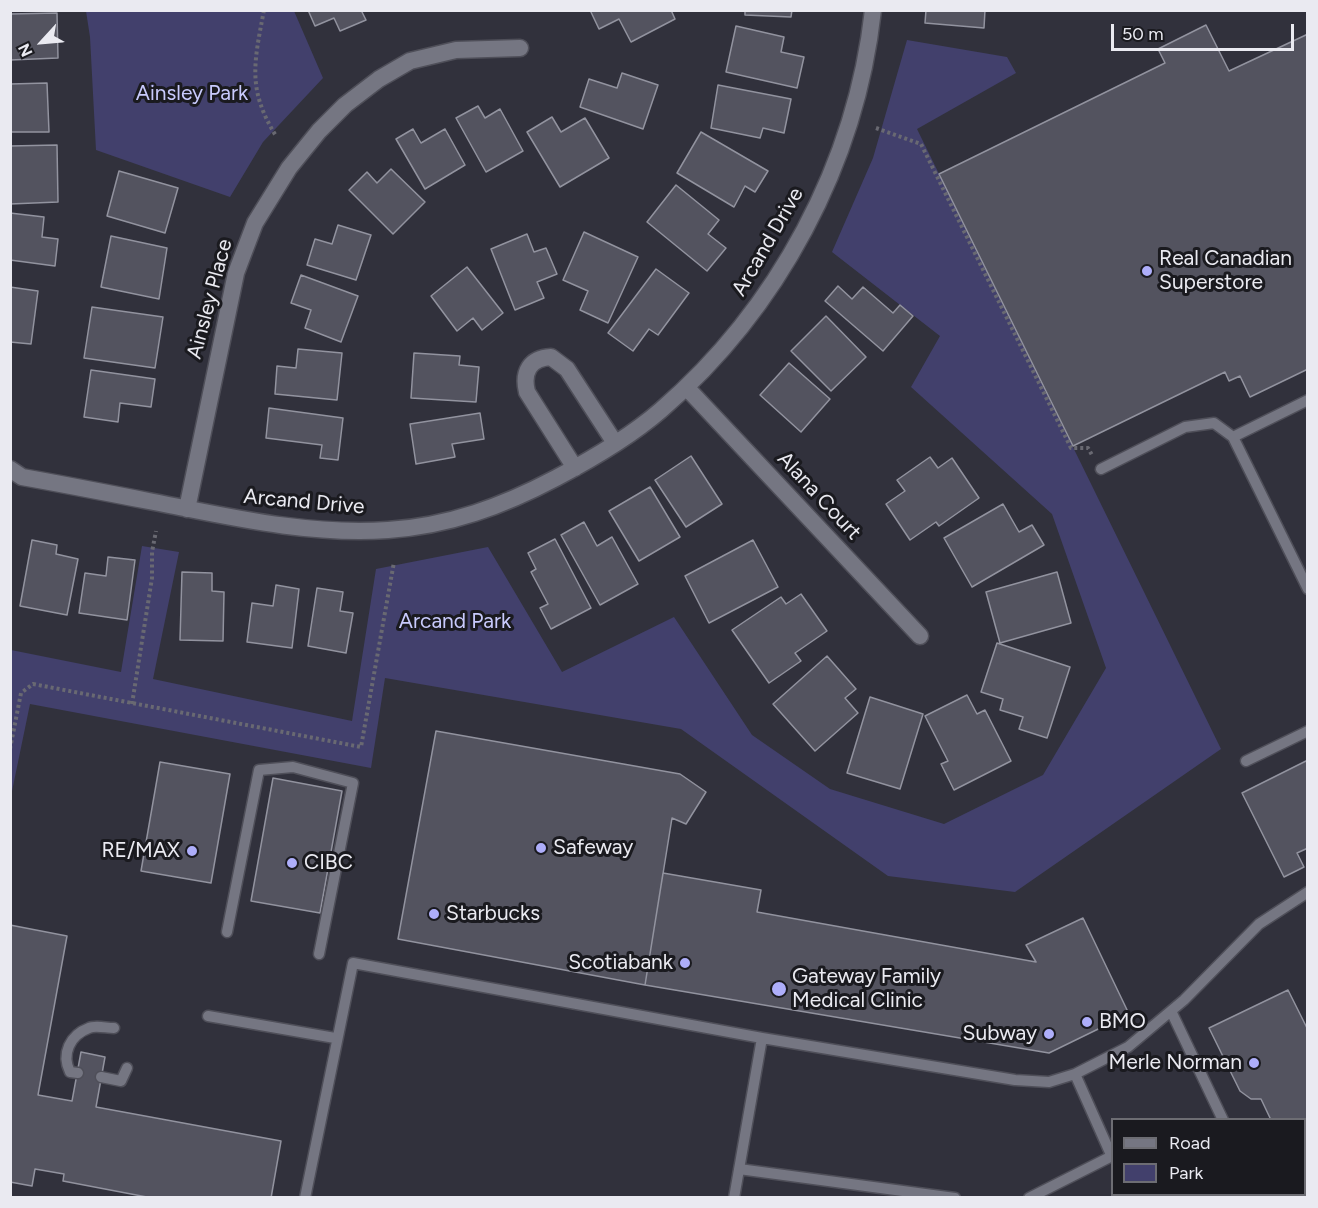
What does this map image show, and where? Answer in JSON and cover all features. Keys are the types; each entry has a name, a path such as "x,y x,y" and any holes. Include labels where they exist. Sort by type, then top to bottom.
{"street":[{"name":"Arcand Drive","path":"14,475 187,509 316,530 389,530 443,522 480,512 531,491 574,468 659,412 738,332 758,307 813,213 852,113 865,67 873,10"},
{"name":"Ainsley Place","path":"187,509 236,273 255,223 289,168 345,105 379,79 410,61 456,50 520,48"},
{"path":"574,468 527,392 524,380 527,370 534,361 551,357 567,369 615,443"},
{"name":"Alana Court","path":"686,387 920,636"}],"lane":[{"path":"1233,437 1308,400"},
{"path":"1101,469 1185,427 1214,423 1233,437 1308,589"},
{"path":"1246,762 1308,731"},
{"path":"228,932 259,770 293,767 354,783 319,954"},
{"path":"305,1197 335,1038 353,963 762,1038 1015,1080 1049,1082 1075,1074 1128,1047 1171,1011 1259,924 1308,892"},
{"path":"1171,1011 1223,1118"},
{"path":"208,1016 335,1038"},
{"path":"78,1073 70,1072 65,1063 66,1050 72,1039 90,1027 114,1028"},
{"path":"734,1197 762,1038"},
{"path":"101,1077 121,1081 127,1068"},
{"path":"1075,1074 1111,1155"},
{"path":"1029,1197 1111,1157"},
{"path":"739,1169 955,1197"}],"path":[{"path":"264,10 254,66 254,81 262,112 276,136"},
{"path":"876,128 921,144 1071,448 1088,448 1101,469"},
{"path":"132,704 152,578 152,552 156,531"},
{"path":"10,749 21,693 33,684 361,747 394,562"}],"green space":[{"name":"Ainsley Park","path":"86,11 294,11 323,78 263,142 230,197 96,150 90,37"},
{"name":"Arcand Park","path":"907,40 1007,57 1016,73 917,129 1221,749 1015,892 888,876 681,729 385,678 371,768 30,704 11,796 11,650 121,672 142,546 179,552 153,679 352,721 376,569 488,547 562,672 674,617 752,735 830,789 944,824 1043,775 1106,668 1052,514 911,387 940,336 832,252 873,158"}],"building":[{"path":"308,10 361,10 366,20 340,31 334,18 315,26"},
{"path":"590,10 671,10 675,19 631,42 619,19 599,29"},
{"path":"745,10 792,10 791,17 745,15"},
{"path":"926,10 985,10 984,28 925,23"},
{"path":"57,13 58,58 10,60 10,14"},
{"name":"Real Canadian Superstore","path":"1206,25 1229,71 1308,34 1308,369 1250,397 1240,376 1229,381 1225,372 1073,446 939,174 1165,63 1158,49"},
{"path":"736,26 784,37 781,52 804,57 797,88 726,72"},
{"path":"622,73 658,85 643,129 580,107 589,79 617,88"},
{"path":"47,83 49,132 10,132 10,84"},
{"path":"718,85 791,99 784,133 763,128 760,138 711,128"},
{"path":"478,106 485,118 500,109 523,151 486,172 456,118"},
{"path":"552,117 561,132 585,118 609,158 560,187 527,132"},
{"path":"413,129 421,143 445,129 465,165 425,189 396,139"},
{"path":"701,132 768,171 755,192 745,186 734,207 677,173"},
{"path":"57,145 58,202 10,204 10,146"},
{"path":"391,169 425,202 393,234 349,190 367,172 377,183"},
{"path":"119,171 178,188 165,233 107,216"},
{"path":"676,185 719,220 708,234 726,248 707,271 647,222"},
{"path":"10,213 44,217 42,237 58,239 55,266 10,260"},
{"path":"338,225 371,235 356,280 307,265 315,239 332,244"},
{"path":"584,232 638,257 608,323 580,310 588,291 563,280"},
{"path":"527,234 534,252 546,248 557,274 537,282 544,298 515,310 491,249"},
{"path":"111,236 167,248 159,299 101,287"},
{"path":"467,267 503,313 482,330 473,318 457,331 431,296"},
{"path":"656,269 689,293 658,335 649,329 633,351 608,333"},
{"path":"301,275 358,296 341,342 305,328 311,310 291,303"},
{"path":"838,286 852,299 863,287 893,313 900,305 913,316 883,351 825,301"},
{"path":"10,287 38,291 31,344 10,342"},
{"path":"92,307 163,317 155,368 84,358"},
{"path":"826,316 866,357 831,391 791,351"},
{"path":"298,349 342,353 337,400 275,394 277,366 296,368"},
{"path":"414,353 460,356 459,365 479,367 476,402 411,398"},
{"path":"789,363 830,399 801,432 760,395"},
{"path":"91,370 155,379 151,407 120,403 118,422 84,417"},
{"path":"269,408 343,418 338,460 320,458 322,445 266,438"},
{"path":"480,413 484,439 452,444 455,457 416,464 410,424"},
{"path":"691,456 722,504 686,527 655,480"},
{"path":"930,457 938,468 952,458 979,498 939,526 936,522 910,540 886,504 905,491 897,480"},
{"path":"650,487 680,537 639,561 609,511"},
{"path":"1003,504 1019,532 1032,525 1044,545 972,587 944,538"},
{"path":"584,522 597,546 612,537 638,584 600,605 561,535"},
{"path":"555,539 591,608 551,629 540,608 548,604 531,572 536,569 528,553"},
{"path":"32,540 57,545 56,554 78,559 67,615 20,606"},
{"path":"753,540 778,587 709,623 685,576"},
{"path":"108,557 135,560 127,620 79,613 85,573 106,576"},
{"path":"182,572 212,573 212,591 224,592 223,641 180,640"},
{"path":"1057,572 1071,623 1000,643 986,592"},
{"path":"276,585 299,589 292,648 247,642 252,603 273,606"},
{"path":"317,588 343,592 340,611 353,613 346,653 308,646"},
{"path":"801,594 827,631 795,653 801,661 769,683 732,630 781,597 786,604"},
{"path":"997,643 1070,667 1047,738 1019,729 1023,717 1000,710 1003,699 981,692"},
{"path":"827,656 856,689 845,698 858,713 815,751 773,704"},
{"path":"967,695 977,714 985,710 1011,761 954,790 941,764 948,761 925,716"},
{"path":"870,697 923,714 900,789 847,773"},
{"name":"Safeway","path":"436,731 680,774 706,792 686,824 672,818 645,985 398,939"},
{"path":"1308,760 1308,848 1297,853 1304,867 1284,877 1242,793"},
{"path":"160,762 230,774 211,883 141,871"},
{"path":"273,778 342,791 320,913 251,901"},
{"path":"663,873 761,890 757,912 1036,962 1026,945 1083,918 1129,1014 1049,1053 645,985"},
{"path":"10,925 67,936 38,1095 72,1101 81,1052 105,1057 96,1107 281,1141 271,1198 152,1198 63,1181 64,1174 35,1169 32,1186 10,1182"},
{"path":"1288,990 1308,1030 1308,1142 1306,1142 1306,1118 1270,1118 1261,1099 1251,1099 1240,1091 1209,1028"}],"place":[{"name":"Real Canadian Superstore","path":"1147,271"},
{"name":"Safeway","path":"541,848"},
{"name":"RE/MAX","path":"192,851"},
{"name":"CIBC","path":"292,863"},
{"name":"Starbucks","path":"434,914"},
{"name":"Scotiabank","path":"685,963"},
{"name":"Gateway Family Medical Clinic","path":"779,989"},
{"name":"BMO","path":"1087,1022"},
{"name":"Subway","path":"1049,1034"},
{"name":"Merle Norman","path":"1254,1063"}]}
